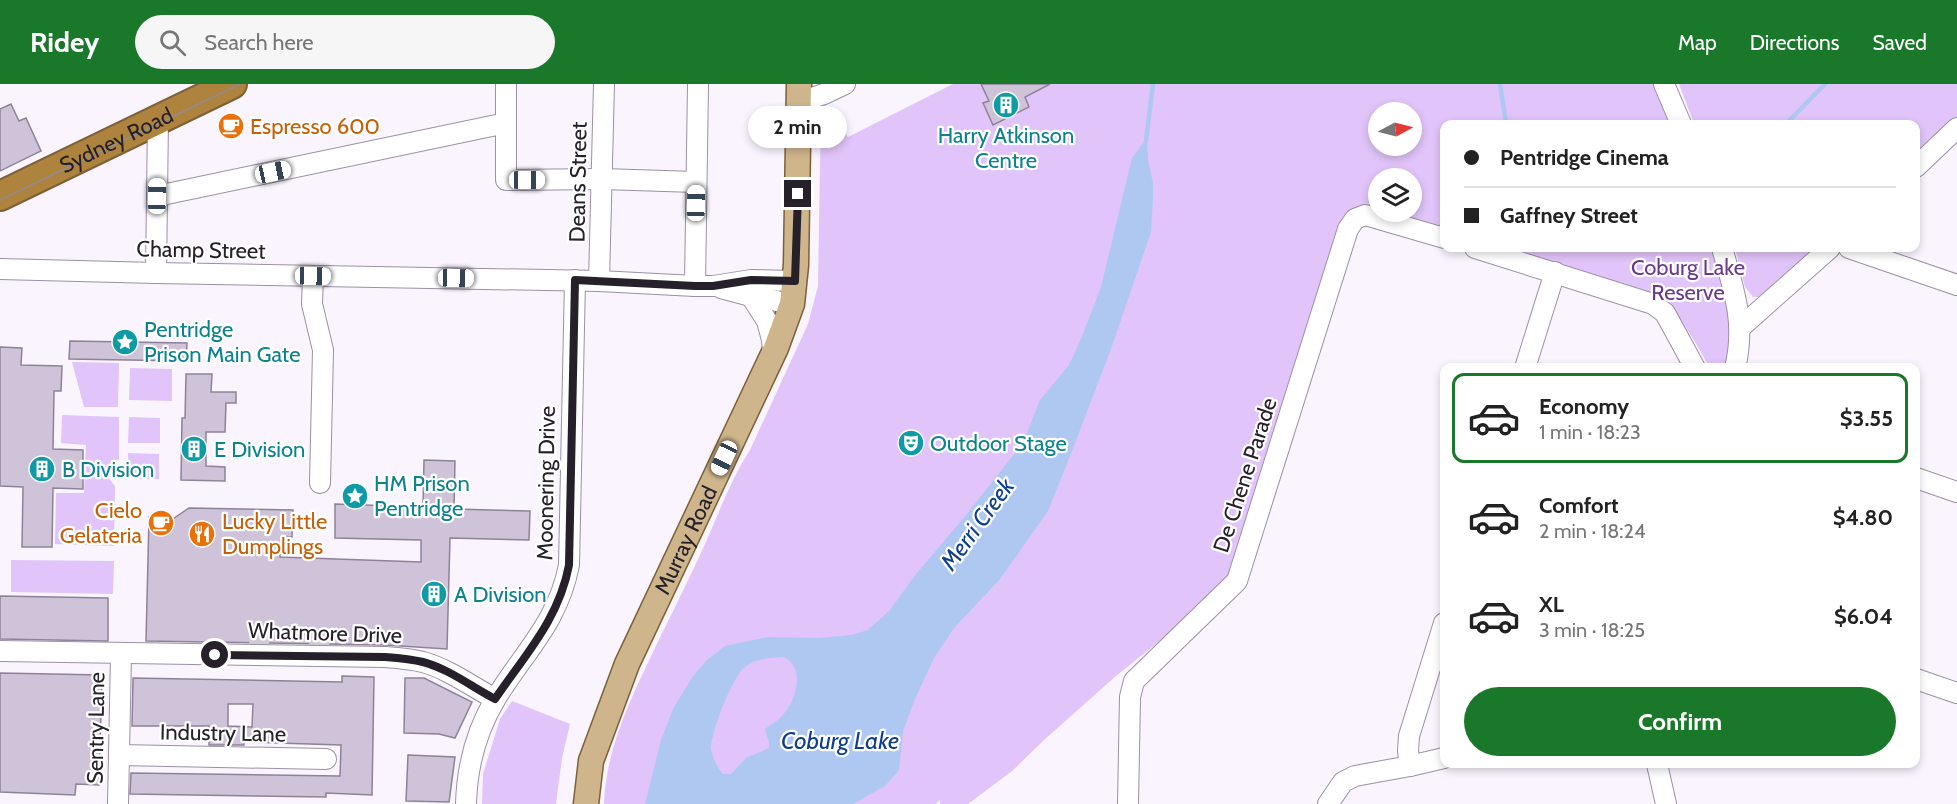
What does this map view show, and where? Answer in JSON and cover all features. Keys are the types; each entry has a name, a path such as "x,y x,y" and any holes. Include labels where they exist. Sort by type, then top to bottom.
{"highway":[{"name":"Sydney Road","path":"0,196 232,84"}],"main road":[{"name":"Murray Road","path":"586,804 591,761 627,664 773,354 793,292 796,262 799,93"}],"street":[{"path":"506,84 506,180 602,179 696,182"},
{"name":"Deans Street","path":"599,281 604,84"},
{"path":"698,84 696,182 704,286"},
{"path":"799,93 824,94 845,84"},
{"path":"1664,84 1679,120"},
{"path":"156,273 158,119"},
{"path":"157,196 506,123"},
{"path":"1920,163 1957,128"},
{"name":"De Chene Parade","path":"1128,804 1130,696 1134,681 1237,581 1348,229 1354,219 1365,216 1440,237"},
{"path":"1488,252 1653,304 1665,313 1692,363"},
{"path":"1723,252 1740,327 1736,363"},
{"path":"1740,327 1825,252"},
{"path":"1861,252 1957,285"},
{"name":"Champ Street","path":"4,270 575,280 704,286 751,296 793,292"},
{"path":"1527,363 1555,272"},
{"path":"313,276 312,304 323,350 320,483"},
{"name":"Moonering Drive","path":"466,804 472,752 479,733 495,699 552,617 563,591 569,565 575,280"},
{"name":"Champ Street","path":"704,286 751,280 793,292"},
{"path":"751,296 767,321 773,354"},
{"path":"1920,479 1957,492"},
{"path":"1410,766 1409,736 1440,636"},
{"name":"Whatmore Drive","path":"0,651 121,654 259,650 319,651 385,657 424,662 495,699"},
{"name":"Sentry Lane","path":"118,804 121,654"},
{"path":"1920,680 1957,693"},
{"name":"Industry Lane","path":"119,755 326,759"},
{"path":"1328,804 1343,782 1355,776 1440,759"},
{"path":"1658,768 1666,804"}],"green space":[{"path":"953,84 1653,84 1670,120 1440,120 1440,228 1422,222 1422,168 1368,168 1368,209 1362,209 1228,586 1116,676 1012,771 968,804 940,804 940,800 936,804 604,804 609,763 629,705 808,324 818,286 821,105 825,104 848,137"},
{"path":"1679,84 1957,84 1957,121 1920,154 1920,120 1692,120"},
{"name":"Coburg Lake Reserve","path":"1518,252 1713,252 1732,312 1730,363 1707,363 1686,328 1656,294"},
{"path":"1736,252 1813,252 1763,297 1753,297 1745,287"},
{"path":"72,362 119,363 118,407 84,407"},
{"path":"130,368 172,369 172,401 129,400"},
{"path":"62,415 119,417 119,459 103,472 115,486 114,546 55,544 56,493 84,493 86,445 61,443"},
{"path":"129,417 160,418 160,443 128,443"},
{"path":"128,453 159,454 159,479 138,479 128,466"},
{"path":"11,560 114,561 113,594 11,592"},
{"path":"512,701 570,724 562,758 556,804 482,804 483,774 500,719"}],"water":[{"name":"Coburg Lake","path":"1147,138 1148,160 1153,183 1151,232 1111,349 1048,511 1000,579 955,627 934,658 903,731 899,770 885,786 853,804 645,804 661,740 674,707 693,676 706,661 725,646 768,637 819,638 852,635 868,630 889,611 917,573 1023,443 1040,400 1069,365 1101,287 1132,158","holes":["784,657 791,662 797,678 794,695 781,717 765,729 769,748 746,758 731,774 723,774 713,756 712,742 723,707 739,674 748,665 763,659"]}],"building":[{"name":"Harry Atkinson Centre","path":"981,84 1050,84 1025,97 1029,107 993,125 983,103 989,101"},
{"path":"11,104 19,121 26,118 41,151 0,171 0,109"},
{"path":"70,341 187,343 186,361 69,359"},
{"name":"B Division","path":"0,347 22,348 21,365 62,366 61,391 54,391 53,449 83,450 83,489 53,488 52,547 22,547 23,487 0,486"},
{"path":"186,374 212,374 211,392 236,392 236,403 226,403 225,432 206,432 206,466 225,467 225,481 181,480 182,418 185,418"},
{"path":"424,460 455,461 454,509 530,511 529,540 450,538 447,649 385,645 146,641 149,517 161,511 167,523 189,508 293,510 292,537 281,536 280,557 421,562 421,540 335,538 335,504 423,507"},
{"path":"0,596 108,598 108,641 0,639"},
{"path":"0,673 102,675 99,785 76,784 75,795 0,792"},
{"path":"342,676 374,677 372,795 326,793 326,797 130,794 131,773 340,776 341,745 244,742 244,745 209,745 209,726 132,726 133,678 342,682","holes":["228,704 253,704 252,727 228,726"]},
{"path":"405,678 424,678 472,702 455,738 439,734 404,733"},
{"path":"408,755 455,757 449,802 406,801"}],"waterway":[{"name":"Merri Creek","path":"1146,141 1153,84"},
{"name":"Merri Creek","path":"1500,84 1506,120"},
{"name":"Merri Creek","path":"1790,120 1825,84"}],"tunnel":[{"path":"259,630 259,645"},
{"path":"319,646 320,631"}],"tram line":[{"path":"0,200 240,84"}],"place":[{"name":"Harry Atkinson Centre","path":"1006,105"},
{"name":"Espresso 600","path":"231,126"},
{"name":"Pentridge Prison Main Gate","path":"125,342"},
{"name":"Outdoor Stage","path":"911,443"},
{"name":"E Division","path":"194,449"},
{"name":"B Division","path":"42,469"},
{"name":"HM Prison Pentridge","path":"355,496"},
{"name":"Cielo Gelateria","path":"161,523"},
{"name":"Lucky Little Dumplings","path":"202,534"},
{"name":"A Division","path":"434,594"}],"route":[{"path":"215,655 408,659 424,662 440,669 495,699 552,617 566,583 569,565 575,280 695,286 713,286 751,280 795,281 798,194"}]}
